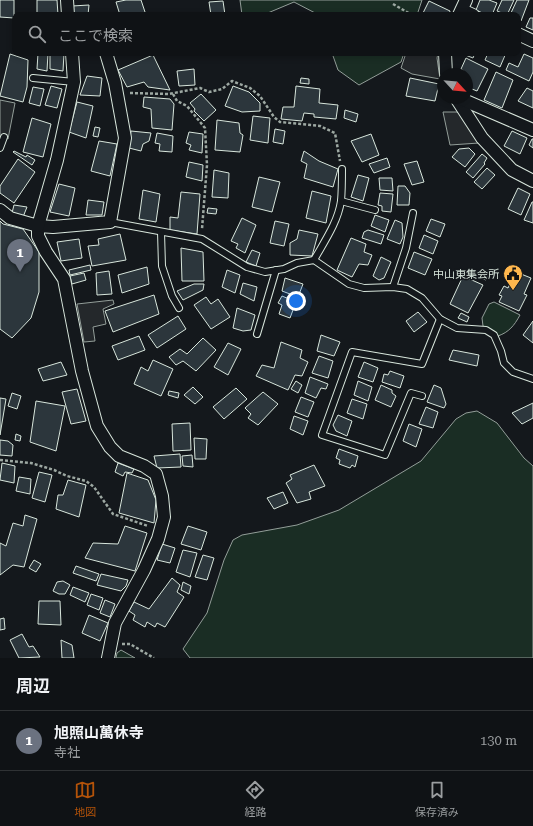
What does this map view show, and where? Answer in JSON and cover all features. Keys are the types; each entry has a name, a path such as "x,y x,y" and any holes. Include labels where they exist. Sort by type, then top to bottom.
{"street":[{"path":"67,0 68,12"},
{"path":"521,35 533,41"},
{"path":"34,232 58,160 74,82 72,56"},
{"path":"34,232 54,227 110,222 125,138 117,93 107,56"},
{"path":"445,56 446,68"},
{"path":"462,104 482,138 512,170 533,181"},
{"path":"472,104 533,130"},
{"path":"0,210 10,218 34,232 64,279 82,371 97,426 110,447 119,456 144,466 156,474 162,496 164,517 158,539 144,570 115,623 108,658"}],"lane":[{"path":"34,78 74,82"},
{"path":"0,148 4,137"},
{"path":"314,260 334,223 341,201 342,169"},
{"path":"341,201 374,210"},
{"path":"393,287 406,248 413,213"},
{"path":"110,222 202,239 247,267 265,272 284,269 297,263 314,260 349,284 364,288 393,287 407,289 422,298 440,319 457,328 486,330 494,335 501,351 504,363 513,372 533,379"},
{"path":"161,232 162,266 172,296 179,308"},
{"path":"257,334 276,270"},
{"path":"422,396 411,393 385,455 322,435 352,352 422,364 440,319"}],"path":[{"path":"394,4 407,12"},
{"path":"117,93 173,94 200,88 209,92 222,89 232,81 250,88 260,96 274,117 280,122 320,126 335,133 342,169"},
{"path":"173,94 177,101 187,106 205,128 207,165 202,239"},
{"path":"0,460 36,464 67,476 86,481 94,487 113,514 160,530"},
{"path":"111,644 130,644 154,658"}],"green space":[{"path":"240,0 422,0 418,12 313,12 294,2 270,12 242,12"},
{"path":"333,56 403,56 401,62 359,85 338,70"},
{"path":"494,302 520,315 511,328 498,336 483,326 482,318 489,304"},
{"path":"477,411 497,423 524,458 533,466 533,658 190,658 183,649 207,613 224,560 233,540 242,535 297,525 339,510 421,461 456,419 466,413"},
{"path":"121,650 135,658 116,658 117,653"}],"shaded area":[{"path":"405,56 437,56 438,68 437,68 437,78 412,74 401,68"},
{"path":"0,100 15,103 8,139 0,135"},
{"path":"443,112 458,112 479,143 450,145"},
{"path":"113,300 114,304 103,309 106,324 93,327 95,341 84,342 77,304"}],"building":[{"path":"0,0 14,0 14,12 12,12 12,18 0,17"},
{"path":"37,0 57,0 58,12 37,12"},
{"path":"141,0 145,12 119,12 116,2"},
{"path":"480,0 489,0 497,3 493,12 480,12 476,10"},
{"path":"502,0 514,0 508,12 497,11"},
{"path":"517,0 529,0 521,21 521,12 511,12"},
{"path":"223,1 225,12 211,12 209,2"},
{"path":"429,1 450,11 450,12 424,12"},
{"path":"89,5 88,12 72,12 72,6"},
{"path":"530,18 533,18 533,30 526,27"},
{"path":"10,54 12,56 28,60 27,87 23,102 0,96"},
{"path":"524,54 533,58 533,72 529,81 506,70 509,63 518,67"},
{"path":"38,56 48,56 47,71 37,69"},
{"path":"50,56 64,56 63,71 50,69"},
{"path":"153,56 170,90 148,87 144,82 127,87 118,70"},
{"path":"487,56 505,56 500,67 485,60"},
{"path":"466,58 488,69 477,91 473,89 473,68 461,68"},
{"path":"194,69 195,85 179,86 177,71"},
{"path":"496,72 513,80 502,108 484,100"},
{"path":"87,76 102,78 100,96 80,95"},
{"path":"301,78 309,79 309,84 300,83"},
{"path":"410,78 437,84 435,101 406,96"},
{"path":"51,86 62,89 57,108 45,105"},
{"path":"233,86 249,92 260,103 260,111 242,112 225,106"},
{"path":"296,86 320,89 319,103 338,105 336,119 314,117 314,114 304,113 302,121 281,119 283,107 294,107"},
{"path":"33,87 44,89 40,106 29,103"},
{"path":"527,88 533,91 533,108 518,101"},
{"path":"201,94 216,110 204,121 194,111 195,109 190,103"},
{"path":"144,97 170,99 174,104 172,130 152,128 151,109 143,107"},
{"path":"77,102 93,106 86,138 69,132"},
{"path":"345,110 358,114 356,122 344,118"},
{"path":"253,116 270,118 268,143 250,140"},
{"path":"32,118 51,124 43,157 23,152"},
{"path":"217,120 239,123 240,133 243,135 240,152 215,150"},
{"path":"95,127 100,128 98,137 93,136"},
{"path":"275,129 285,131 283,144 273,142"},
{"path":"131,131 151,133 149,141 143,144 141,151 129,148"},
{"path":"512,131 527,138 520,154 504,146"},
{"path":"189,132 203,134 202,153 189,150 191,145 186,143"},
{"path":"157,133 173,136 172,152 159,151 160,144 155,143"},
{"path":"371,134 379,155 362,162 351,141"},
{"path":"533,139 533,148 529,145"},
{"path":"99,141 117,144 110,176 91,171"},
{"path":"469,148 475,154 465,167 452,157 459,149"},
{"path":"14,151 26,157 27,155 35,160 32,165 13,152"},
{"path":"304,151 319,161 338,169 333,187 304,178 307,164 301,161"},
{"path":"482,154 487,158 484,163 485,164 473,178 466,172"},
{"path":"387,158 390,167 374,173 369,164"},
{"path":"18,159 35,172 14,203 0,193 0,186"},
{"path":"417,161 424,182 412,185 404,164"},
{"path":"189,162 203,165 202,181 186,177"},
{"path":"487,168 495,175 482,189 474,182"},
{"path":"214,170 229,173 228,198 212,197"},
{"path":"358,175 369,178 363,201 351,197"},
{"path":"259,177 280,182 272,212 252,207"},
{"path":"379,178 392,178 393,191 380,190"},
{"path":"59,184 75,188 69,216 50,212"},
{"path":"398,186 405,186 410,193 409,205 397,205"},
{"path":"518,188 530,194 521,215 508,209"},
{"path":"143,190 160,194 156,222 139,219"},
{"path":"312,191 331,196 326,223 306,218"},
{"path":"181,192 200,194 197,234 170,230 170,217 178,218"},
{"path":"380,193 393,194 391,212 382,211 382,206 378,205"},
{"path":"88,200 104,202 102,215 86,215"},
{"path":"533,202 533,223 524,220"},
{"path":"14,205 27,207 23,217 12,213"},
{"path":"208,208 217,209 216,214 207,213"},
{"path":"375,215 389,220 385,232 371,226"},
{"path":"242,218 256,225 245,253 236,248 238,244 231,241"},
{"path":"431,219 445,224 440,237 426,231"},
{"path":"395,220 402,223 403,237 400,244 387,239"},
{"path":"0,221 3,224 23,229 39,252 39,292 31,318 12,338 0,329"},
{"path":"275,221 289,224 284,246 270,243"},
{"path":"299,230 318,234 312,256 290,255 290,243 297,239"},
{"path":"368,230 384,235 381,244 362,238 364,232"},
{"path":"120,234 126,260 92,266 88,246 99,245 98,239"},
{"path":"424,235 438,241 433,254 419,248"},
{"path":"351,238 366,244 364,252 372,255 368,265 359,264 352,277 337,270"},
{"path":"79,239 82,258 61,261 57,242"},
{"path":"181,248 203,252 204,281 182,281"},
{"path":"252,250 260,253 256,266 246,262"},
{"path":"414,252 432,259 425,275 408,268"},
{"path":"381,257 391,262 384,278 379,280 373,276"},
{"path":"90,265 91,270 70,275 69,270"},
{"path":"147,267 149,284 122,293 118,275"},
{"path":"227,270 240,275 235,293 222,287"},
{"path":"109,271 112,294 97,295 96,273"},
{"path":"483,271 490,273 486,280 480,277"},
{"name":"中山東集会所","path":"516,272 531,278 524,294 527,295 519,311 499,302 502,296 499,295 504,286 508,288"},
{"path":"84,273 86,280 72,284 70,276"},
{"path":"463,276 483,285 468,313 450,304"},
{"path":"285,278 303,284 298,297 282,291"},
{"path":"243,283 257,287 254,301 240,294"},
{"path":"194,284 204,284 203,290 183,300 177,291"},
{"path":"154,295 159,314 113,332 105,311"},
{"path":"282,296 296,302 290,318 279,314 282,305 278,303"},
{"path":"206,297 211,304 218,299 230,317 211,329 194,305"},
{"path":"237,308 255,315 251,330 243,331 233,328"},
{"path":"418,312 427,322 414,332 406,321"},
{"path":"461,313 469,317 467,322 458,318"},
{"path":"178,316 186,329 157,348 148,335"},
{"path":"533,321 533,343 523,335"},
{"path":"321,335 340,342 334,356 317,351"},
{"path":"139,336 145,350 118,360 112,346"},
{"path":"203,338 216,350 196,371 183,361 176,365 169,357 180,349 187,354"},
{"path":"281,342 302,350 300,358 308,362 302,376 295,375 288,390 256,376 262,365 274,368"},
{"path":"228,343 241,349 228,375 214,367"},
{"path":"453,350 479,355 477,366 449,360"},
{"path":"319,356 333,361 328,378 312,373"},
{"path":"153,360 173,369 161,396 134,384 141,367 148,371"},
{"path":"61,362 67,375 43,381 38,369"},
{"path":"364,362 378,368 373,382 358,377"},
{"path":"390,371 404,376 400,388 382,382 384,374 388,375"},
{"path":"310,377 328,384 326,389 321,388 316,398 305,393"},
{"path":"296,381 302,385 298,393 291,389"},
{"path":"358,381 372,387 368,401 354,395"},
{"path":"381,385 392,390 392,393 396,396 391,407 375,400"},
{"path":"434,385 441,388 446,404 444,408 427,402"},
{"path":"193,387 203,397 195,404 184,395"},
{"path":"236,388 247,399 224,419 213,407"},
{"path":"77,389 86,421 71,424 62,392"},
{"path":"169,391 179,393 178,398 168,395"},
{"path":"263,392 278,404 258,425 248,418 251,414 245,408"},
{"path":"12,393 21,396 17,409 8,406"},
{"path":"301,397 314,402 308,417 295,412"},
{"path":"0,398 6,399 0,435"},
{"path":"352,399 367,404 363,419 347,413"},
{"path":"36,401 65,406 56,451 30,442"},
{"path":"533,403 533,418 522,424 512,413"},
{"path":"426,407 438,412 433,428 419,424"},
{"path":"338,415 352,421 347,436 336,431 333,425"},
{"path":"294,416 308,421 303,435 290,429"},
{"path":"190,423 191,450 173,451 172,424"},
{"path":"409,424 422,429 416,447 403,441"},
{"path":"16,434 21,436 20,441 15,440"},
{"path":"194,438 207,439 206,459 195,459"},
{"path":"0,440 8,441 13,445 12,456 0,455"},
{"path":"339,449 358,456 355,467 352,465 350,468 339,464 340,460 336,458"},
{"path":"180,454 181,467 157,468 154,456"},
{"path":"192,455 193,467 183,466 182,456"},
{"path":"2,463 15,466 14,483 0,480"},
{"path":"118,463 134,469 132,473 125,472 123,476 115,472"},
{"path":"314,465 325,486 309,492 311,499 297,503 286,483 292,479 290,475"},
{"path":"39,472 52,475 45,502 32,498"},
{"path":"127,473 148,480 156,500 154,523 119,513"},
{"path":"19,477 31,479 30,494 16,491"},
{"path":"68,480 86,485 79,517 56,509 58,495 63,495"},
{"path":"283,492 288,503 274,509 267,498"},
{"path":"25,515 37,519 24,567 13,565 0,575 0,543 6,546 13,523 23,526"},
{"path":"125,526 147,533 135,571 85,558 93,543 118,544"},
{"path":"188,526 207,532 201,550 181,544"},
{"path":"162,544 175,548 170,563 157,560"},
{"path":"183,550 197,553 190,577 176,572"},
{"path":"203,555 214,558 207,580 195,577"},
{"path":"34,560 41,564 36,572 29,568"},
{"path":"76,566 99,574 96,581 73,573"},
{"path":"101,574 128,580 126,586 121,591 97,585"},
{"path":"172,578 180,585 177,592 184,597 165,627 157,623 155,627 147,622 145,627 133,620 135,615 129,611 134,602 149,609"},
{"path":"63,581 70,585 65,594 59,594 53,591 57,582"},
{"path":"183,582 191,586 189,594 181,590"},
{"path":"73,587 89,593 85,602 70,595"},
{"path":"91,594 103,598 99,610 87,605"},
{"path":"105,600 115,604 110,617 100,613"},
{"path":"39,601 60,601 61,625 38,624"},
{"path":"89,615 108,623 100,641 82,633"},
{"path":"4,618 5,629 0,630 0,619"},
{"path":"22,634 29,647 33,646 40,657 19,658 10,640"},
{"path":"61,640 72,645 74,658 62,658"}],"place":[{"name":"旭照山萬休寺","path":"20,272"},
{"name":"中山東集会所","path":"513,291"}]}
